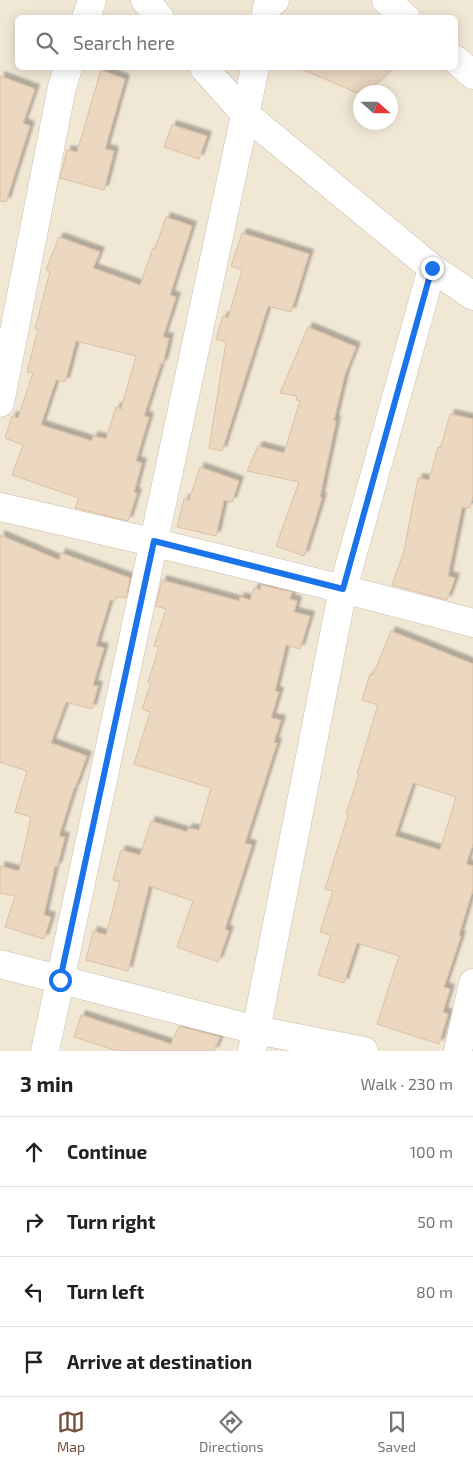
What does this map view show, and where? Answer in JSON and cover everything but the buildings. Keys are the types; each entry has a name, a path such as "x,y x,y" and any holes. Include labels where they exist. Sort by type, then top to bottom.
{"street":[{"path":"87,15 92,0"},
{"path":"145,0 158,15"},
{"path":"266,15 268,7 275,0"},
{"path":"386,0 403,15"},
{"path":"458,62 473,75"},
{"path":"0,404 62,87 67,70"},
{"path":"206,70 245,114 432,268 473,296"},
{"path":"45,1051 255,70"},
{"path":"254,1041 343,589 432,268"},
{"path":"0,507 154,541 473,624"},
{"path":"0,964 60,980 254,1041 364,1051"},
{"path":"458,1051 473,983"}],"shaded area":[{"path":"0,0 473,0 473,1051 0,1051"}],"route":[{"path":"60,980 154,541 343,589 432,268"}]}
